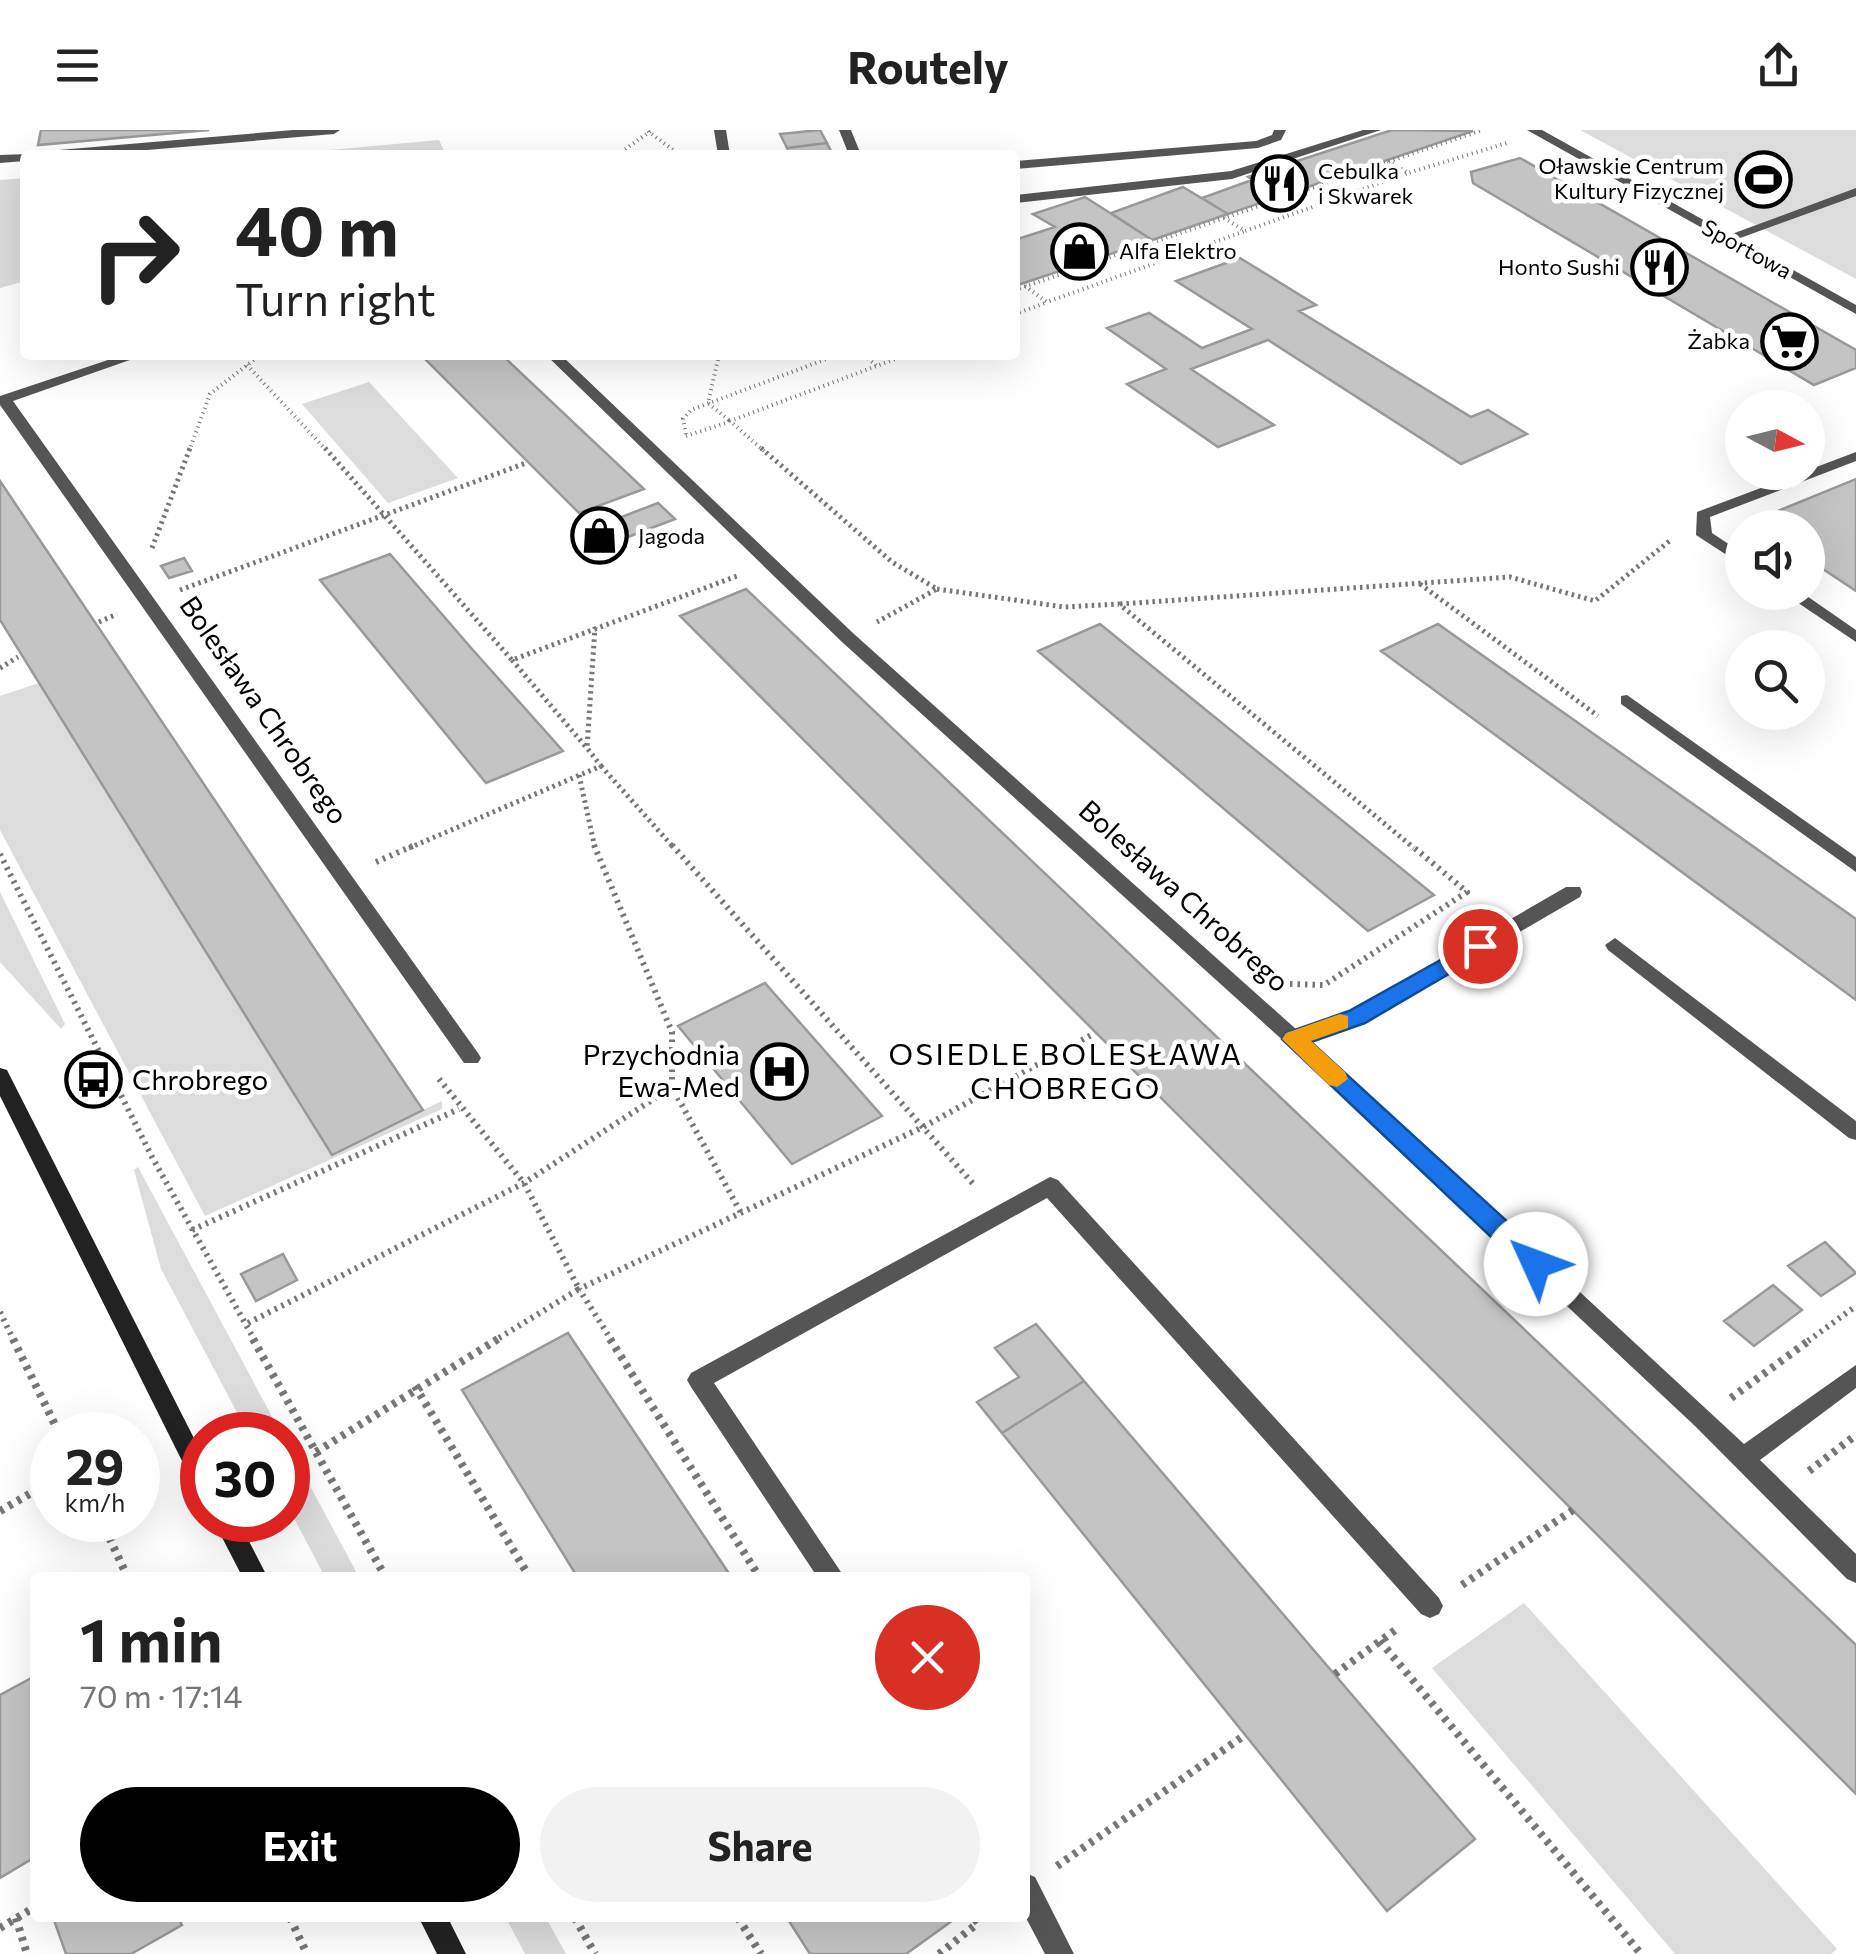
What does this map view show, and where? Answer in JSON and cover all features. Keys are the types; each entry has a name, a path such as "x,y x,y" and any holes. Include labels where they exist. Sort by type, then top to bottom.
{"main road":[{"path":"0,1076 180,1433"},
{"path":"237,1542 253,1572"},
{"path":"435,1922 452,1954"}],"street":[{"path":"104,150 334,130"},
{"path":"1020,165 1258,144 1276,137 1280,130"},
{"path":"1020,198 1232,175 1375,130"},
{"name":"Sportowa","path":"1532,130 1856,310"},
{"path":"1727,238 1856,192"},
{"name":"Bolesława Chrobrego","path":"122,360 2,400 472,1058"},
{"name":"Bolesława Chrobrego","path":"557,360 848,638 1294,1039 1703,1419 1777,1497 1856,1571"},
{"path":"1725,549 1704,535 1702,515 1856,456"},
{"path":"1817,610 1856,636"},
{"path":"1628,700 1856,866"},
{"path":"1294,1039 1357,1017 1573,892"},
{"path":"1616,946 1856,1132"},
{"path":"829,1572 699,1380 1050,1186 1430,1606"},
{"path":"1744,1458 1856,1375"},
{"path":"1030,1897 1060,1954"}],"path":[{"path":"1020,288 1483,130"},
{"path":"624,150 649,131 674,150"},
{"path":"1020,312 1408,174 1513,141"},
{"path":"1388,162 1408,174"},
{"path":"1224,218 1245,231"},
{"path":"1025,286 1046,302"},
{"path":"118,561 156,547 210,394 253,360"},
{"path":"708,402 718,360"},
{"path":"683,420 690,410 708,402 823,360"},
{"path":"870,360 877,366"},
{"path":"686,436 893,360"},
{"path":"247,364 387,515 602,766 999,1212"},
{"path":"708,402 892,562 937,589 1064,607 1510,576 1595,601 1702,515"},
{"path":"99,622 526,463"},
{"path":"512,660 739,576"},
{"path":"848,638 937,589"},
{"path":"1119,604 1467,892 1324,985 1294,986 1272,975 1236,988"},
{"path":"587,748 594,628"},
{"path":"0,668 18,658"},
{"path":"344,878 602,766"},
{"path":"579,775 596,854 672,1032 672,1086 741,1212"},
{"path":"0,854 192,1230 248,1323 383,1572"},
{"path":"316,1452 415,1386 472,1357 579,1289 923,1127 1095,1032"},
{"path":"248,1323 524,1183 672,1086"},
{"path":"192,1230 460,1109"},
{"path":"540,1210 579,1289 756,1572"},
{"path":"1703,1419 1856,1306"},
{"path":"0,1312 49,1412"},
{"path":"415,1386 526,1572"},
{"path":"0,1511 30,1493"},
{"path":"111,1542 125,1572"},
{"path":"1380,1640 1641,1954"},
{"path":"1030,1884 1244,1736"},
{"path":"0,1928 30,1910"},
{"path":"16,1918 26,1954"},
{"path":"292,1922 307,1954"},
{"path":"576,1922 595,1954"},
{"path":"741,1922 761,1954"},
{"path":"939,1954 976,1922"}],"shaded area":[{"name":"Oławskie Centrum Kultury Fizycznej","path":"1580,130 1856,130 1856,279"},
{"path":"439,140 444,150 330,150"},
{"path":"20,178 20,282 0,288 0,180"},
{"path":"369,382 458,478 388,503 302,404"},
{"path":"39,683 331,1154 442,1101 442,1109 205,1216 0,830 0,696"},
{"path":"0,892 65,1024 61,1029 0,962"},
{"path":"138,1167 270,1412 237,1412 161,1269 134,1170"},
{"path":"310,1486 356,1572 322,1572 306,1542 310,1542"},
{"path":"1524,1603 1837,1949 1831,1954 1675,1954 1432,1668"},
{"path":"508,1922 548,1922 566,1954 525,1954"}],"building":[{"path":"41,130 209,130 38,145"},
{"path":"820,130 827,143 787,148 780,134"},
{"path":"1392,130 1473,131 1278,197 1248,177"},
{"path":"827,143 830,150 788,150"},
{"path":"1520,158 1856,350 1856,368 1814,385 1473,183 1471,172"},
{"path":"1252,180 1278,197 1228,214 1202,198"},
{"path":"1183,187 1228,214 1152,240 1111,213"},
{"path":"1085,197 1152,240 1020,284 1020,238 1055,227 1033,214"},
{"path":"1240,258 1316,305 1299,311 1471,417 1488,410 1527,434 1461,464 1268,340 1191,369 1274,425 1218,447 1127,384 1166,369 1107,328 1149,313 1202,348 1252,329 1176,281"},
{"path":"426,360 507,360 644,489 579,513"},
{"path":"1856,479 1856,591 1825,570 1825,510 1780,510"},
{"path":"0,481 423,1110 332,1155 0,620"},
{"path":"658,503 675,519 628,537 611,521"},
{"path":"611,521 628,537 596,549 580,533"},
{"path":"390,554 563,751 486,783 320,580"},
{"path":"184,558 192,571 169,578 161,566"},
{"path":"746,589 1856,1645 1856,1794 680,616"},
{"path":"1100,624 1434,895 1368,931 1038,651"},
{"path":"1438,624 1856,919 1856,1000 1381,651"},
{"name":"Przychodnia Ewa-Med","path":"765,983 882,1116 792,1164 678,1026"},
{"path":"1825,1242 1856,1273 1821,1296 1788,1266"},
{"path":"283,1254 297,1280 256,1301 241,1274"},
{"path":"1773,1285 1802,1310 1754,1346 1724,1321"},
{"path":"1036,1324 1084,1381 1002,1433 977,1402 1019,1377 995,1348"},
{"path":"568,1333 728,1572 574,1572 462,1390"},
{"path":"1084,1381 1475,1839 1387,1911 1002,1433"},
{"path":"30,1679 30,1860 0,1878 0,1695"},
{"path":"55,1922 182,1925 131,1954 66,1954"},
{"path":"790,1922 950,1922 906,1954 810,1954"}],"slow traffic":[{"path":"1337,1079 1294,1039 1340,1022"}],"place":[{"name":"Oławskie Centrum Kultury Fizycznej","path":"1763,179"},
{"name":"Cebulka i Skwarek","path":"1279,184"},
{"name":"Alfa Elektro","path":"1080,251"},
{"name":"Honto Sushi","path":"1659,267"},
{"name":"Żabka","path":"1789,341"},
{"name":"Jagoda","path":"599,536"},
{"name":"Przychodnia Ewa-Med","path":"779,1071"},
{"name":"Chrobrego","path":"93,1080"}],"district":[{"name":"OSIEDLE BOLESŁAWA CHOBREGO","path":"1066,1072"}],"route":[{"path":"1480,946 1357,1017 1294,1039 1536,1264"}]}
